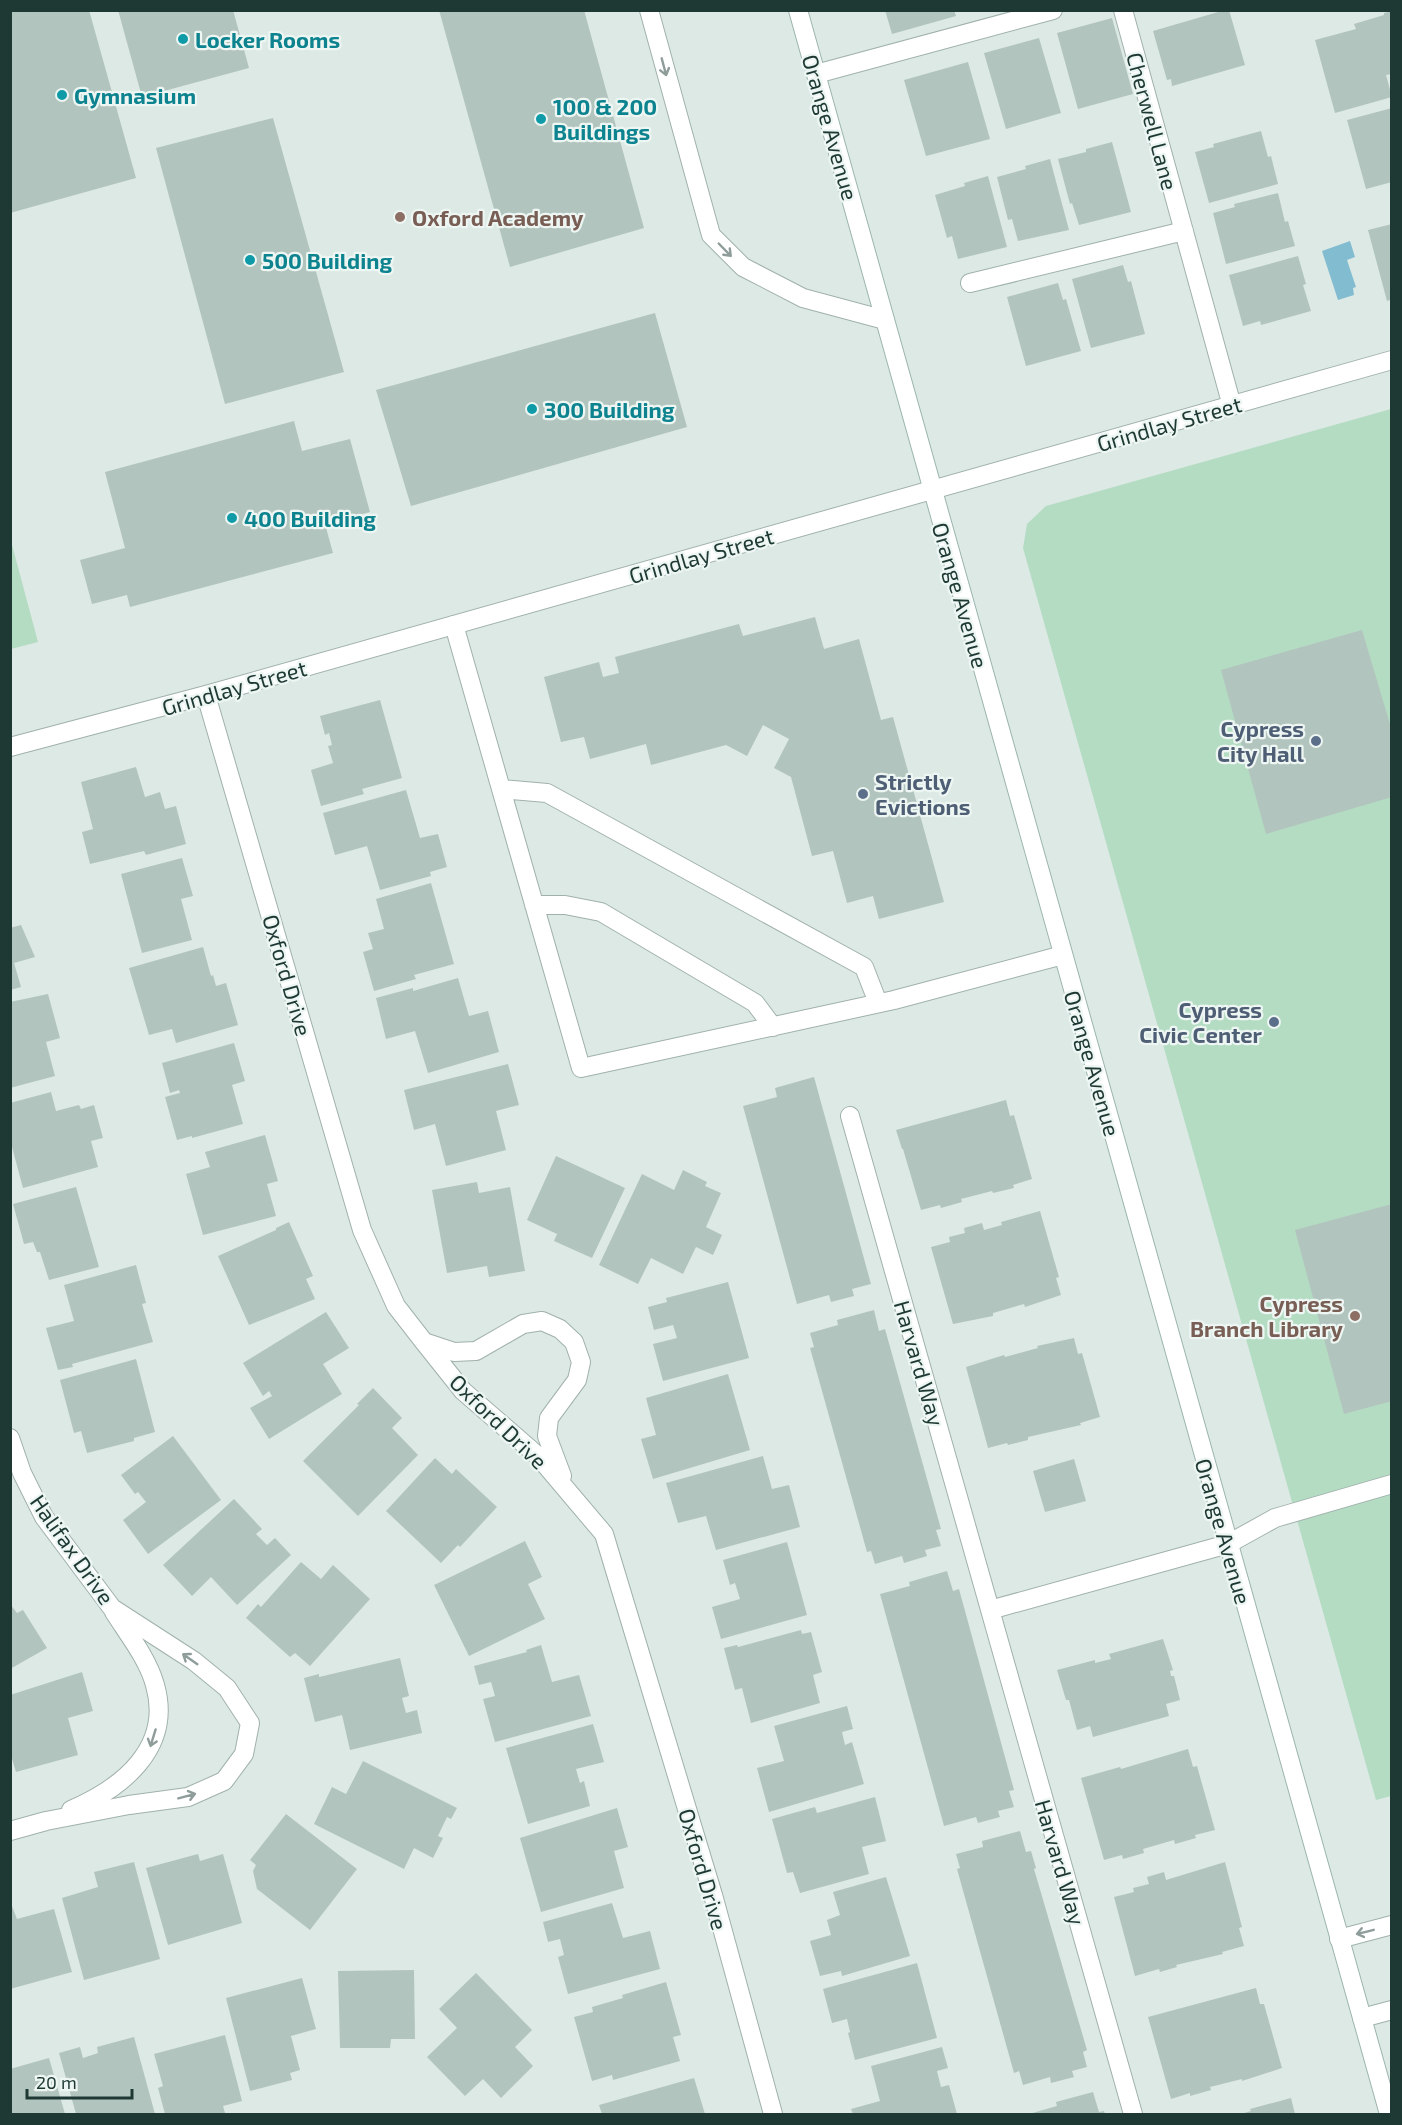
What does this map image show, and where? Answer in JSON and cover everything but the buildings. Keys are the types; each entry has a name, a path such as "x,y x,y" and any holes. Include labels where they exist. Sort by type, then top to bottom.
{"street":[{"path":"649,10 711,235 742,267 803,298 885,320"},
{"name":"Orange Avenue","path":"798,10 1389,2115"},
{"path":"816,74 1053,10"},
{"name":"Cherwell Lane","path":"1123,10 1232,406"},
{"path":"970,283 1184,231"},
{"name":"Grindlay Street","path":"10,747 206,695 1392,360"},
{"path":"454,625 581,1068 878,1004 1063,956"},
{"name":"Oxford Drive","path":"206,695 362,1230 396,1306 463,1391 538,1456 604,1534 713,1895 773,2115"},
{"path":"501,789 547,793 864,968 878,1004"},
{"path":"534,905 565,905 601,912 755,1003 773,1028"},
{"name":"Harvard Way","path":"850,1116 1133,2115"},
{"path":"424,1342 454,1352 476,1351 522,1324 542,1321 560,1329 574,1342 581,1362 577,1380 549,1418 547,1436 569,1492"},
{"name":"Halifax Drive","path":"10,1438 22,1473 44,1516 112,1608 194,1662 226,1688 250,1723 244,1754 224,1781 188,1797 129,1805 46,1821"},
{"path":"990,1610 1228,1544 1275,1518 1392,1484"},
{"path":"10,1831 46,1821 106,1792 141,1762 155,1739 158,1712 155,1685 144,1661 112,1608"},
{"path":"1339,1939 1392,1925"},
{"path":"1362,2018 1392,2010"}],"green space":[{"name":"Cypress Civic Center","path":"1391,409 1391,1796 1376,1800 1023,548 1027,524 1046,506"},
{"path":"11,541 38,642 10,649"}],"water":[{"path":"1350,241 1355,257 1347,260 1356,287 1353,288 1354,295 1338,300 1322,251"}],"place":[{"name":"Locker Rooms","path":"183,39"},
{"name":"Gymnasium","path":"62,95"},
{"name":"100 & 200 Buildings","path":"541,119"},
{"name":"Oxford Academy","path":"400,217"},
{"name":"500 Building","path":"250,260"},
{"name":"300 Building","path":"532,409"},
{"name":"400 Building","path":"232,518"},
{"name":"Cypress City Hall","path":"1316,741"},
{"name":"Strictly Evictions","path":"863,794"},
{"name":"Cypress Civic Center","path":"1274,1022"},
{"name":"Cypress Branch Library","path":"1355,1316"}]}
